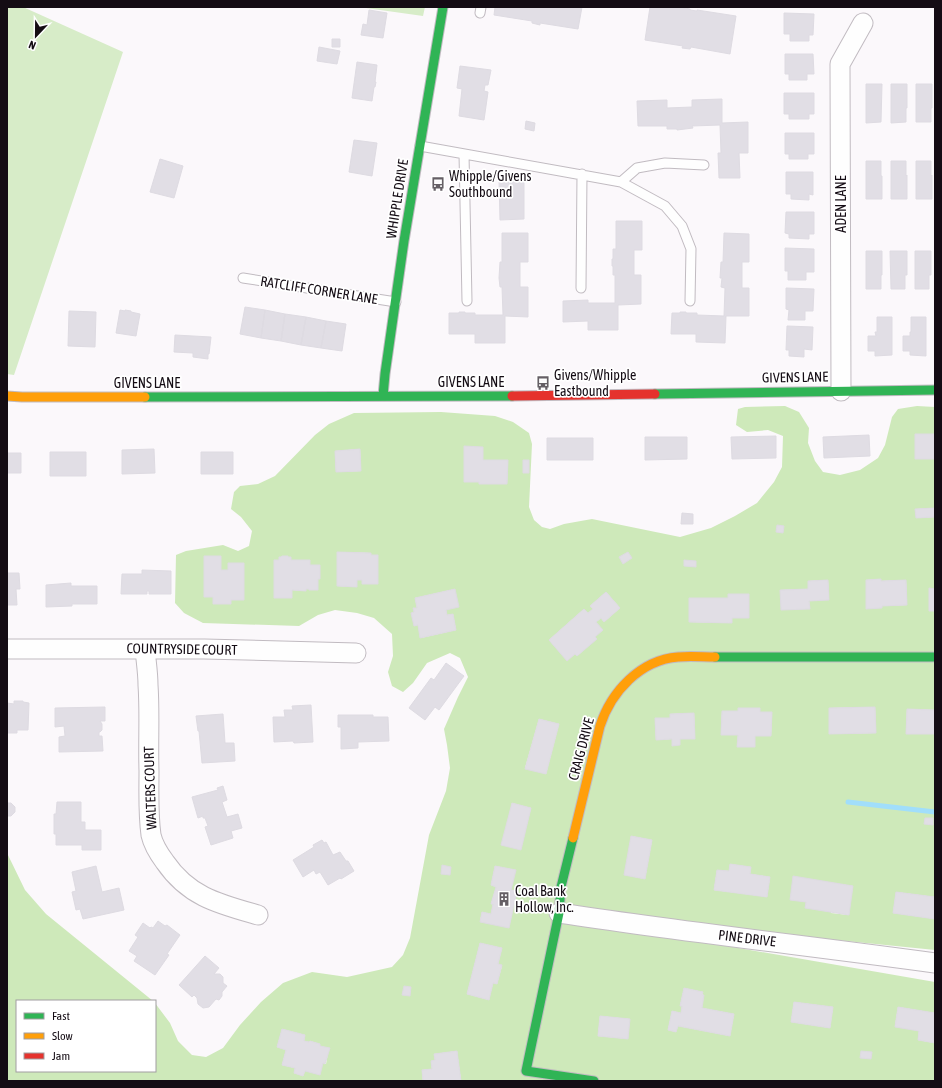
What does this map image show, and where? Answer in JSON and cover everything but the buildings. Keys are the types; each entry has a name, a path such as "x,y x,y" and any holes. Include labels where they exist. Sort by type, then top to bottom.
{"street":[{"name":"WHIPPLE DRIVE","path":"383,396 385,374 420,146 443,7"},
{"name":"ADEN LANE","path":"841,391 840,64 863,23"},
{"name":"GIVENS LANE","path":"7,396 545,396 935,390"},
{"name":"COUNTRYSIDE COURT","path":"7,649 145,648 356,653"},
{"name":"WALTERS COURT","path":"145,648 148,685 149,807 151,836 160,855 170,869 178,878 194,891 209,900 258,914"},
{"name":"CRAIG DRIVE","path":"594,1081 526,1071 559,913 561,887 601,720 614,696 624,684 645,668 661,660 678,657 935,657"},
{"name":"PINE DRIVE","path":"559,913 643,926 935,963"}],"lane":[{"path":"420,146 621,182 665,206 682,226 691,249 690,301"},
{"path":"464,154 467,301"},
{"path":"621,182 637,168 665,163 704,165"},
{"path":"581,288 582,174"},
{"name":"RATCLIFF CORNER LANE","path":"243,278 396,302"}],"green space":[{"path":"7,7 23,7 123,52 14,375 7,374"},
{"path":"359,7 425,7 423,16"},
{"path":"785,406 799,412 809,428 808,443 815,461 823,472 840,475 860,470 878,458 885,445 892,417 898,409 917,406 935,407 935,434 915,435 915,459 935,459 935,514 934,508 916,509 916,518 935,517 935,589 929,589 929,611 935,611 935,710 907,709 906,733 935,734 935,897 896,892 893,913 935,919 935,950 727,929 727,946 935,982 935,1013 898,1007 895,1026 919,1031 918,1040 934,1043 935,1041 935,1081 461,1081 457,1051 434,1054 435,1060 431,1061 432,1069 422,1070 423,1081 7,1081 7,853 25,890 46,914 152,1000 16,1000 16,1072 156,1072 156,1004 170,1023 178,1041 192,1055 206,1057 223,1048 240,1025 261,1002 283,983 312,972 347,977 392,967 403,955 410,938 429,835 446,791 450,768 444,729 468,677 460,658 450,653 427,663 413,683 403,692 392,686 388,672 393,656 392,634 374,618 357,613 335,610 318,615 299,626 203,623 184,613 175,603 176,555 186,551 223,545 238,551 249,546 252,531 241,517 231,509 234,492 240,486 258,484 275,476 315,435 329,424 354,413 441,412 495,416 513,422 529,433 532,444 529,507 534,520 542,527 550,529 564,524 592,519 680,537 711,528 757,503 774,482 782,467 783,436 768,430 747,432 736,425 738,409 745,407","holes":["464,447 483,447 483,460 508,460 507,484 479,484 479,482 464,482","360,449 361,471 336,472 335,451","338,552 371,553 371,555 378,555 378,584 362,584 362,580 357,580 357,587 337,586","221,556 221,570 228,570 228,563 244,563 244,599 231,600 231,604 214,604 213,597 204,597 204,557","288,556 291,557 291,560 310,560 310,565 320,565 318,590 292,590 292,598 274,598 274,561 279,560 279,557","828,580 829,599 809,601 810,608 780,590 808,589 808,581","866,580 906,580 907,605 866,608","455,589 446,610 447,615 453,614 456,630 421,638 418,625 414,626 414,608 417,608 415,598","606,592 620,608 604,622 601,618 596,622 596,639 577,656 575,654 567,660 549,640 584,609 588,613 593,609 590,606","729,594 749,595 749,618 732,618 732,623 689,622 689,598 728,598","875,707 876,733 829,734 829,708","739,708 760,708 760,712 772,712 771,736 755,736 755,747 737,747 738,735 721,734 722,711 738,711","694,713 695,739 680,739 680,745 673,745 672,739 656,740 655,718 670,718 670,714","539,719 559,724 546,774 525,768","512,803 531,808 521,849 502,845","631,836 652,840 645,879 625,875","730,864 751,867 750,874 770,877 767,897 714,890 717,870 729,871","495,866 515,870 511,890 517,891 509,927 480,921 482,912 491,914 493,904 491,904 496,887 491,885","794,877 853,886 848,915 831,912 806,902 790,899","480,943 502,948 498,964 502,966 497,984 493,983 489,1000 467,994","684,988 703,992 702,1008 734,1014 730,1036 678,1026 676,1032 668,1030 672,1011 681,1013 682,1006 680,1006","794,1002 833,1007 830,1028 791,1022","600,1016 629,1019 628,1039 598,1036","282,1029 305,1035 304,1041 310,1041 320,1044 320,1046 329,1048 326,1064 323,1063 305,1071 303,1076 294,1073 295,1068 282,1065 286,1050 277,1047"]}],"waterway":[{"path":"848,802 935,812"}],"traffic: fast":[{"path":"383,396 404,241 443,7"},
{"path":"655,394 935,390"},
{"path":"145,397 512,396"},
{"path":"715,657 935,657"},
{"path":"573,838 561,887 559,913 526,1071 594,1081"}],"traffic: slow":[{"path":"7,396 145,397"},
{"path":"573,838 600,726 611,701 619,690 640,671 651,664 664,659 678,657 715,657"}],"traffic: jam":[{"path":"512,396 655,394"}],"place":[{"name":"Whipple/Givens Southbound","path":"438,184"},
{"name":"Givens/Whipple Eastbound","path":"543,383"},
{"name":"Coal Bank Hollow, Inc.","path":"504,899"}]}
